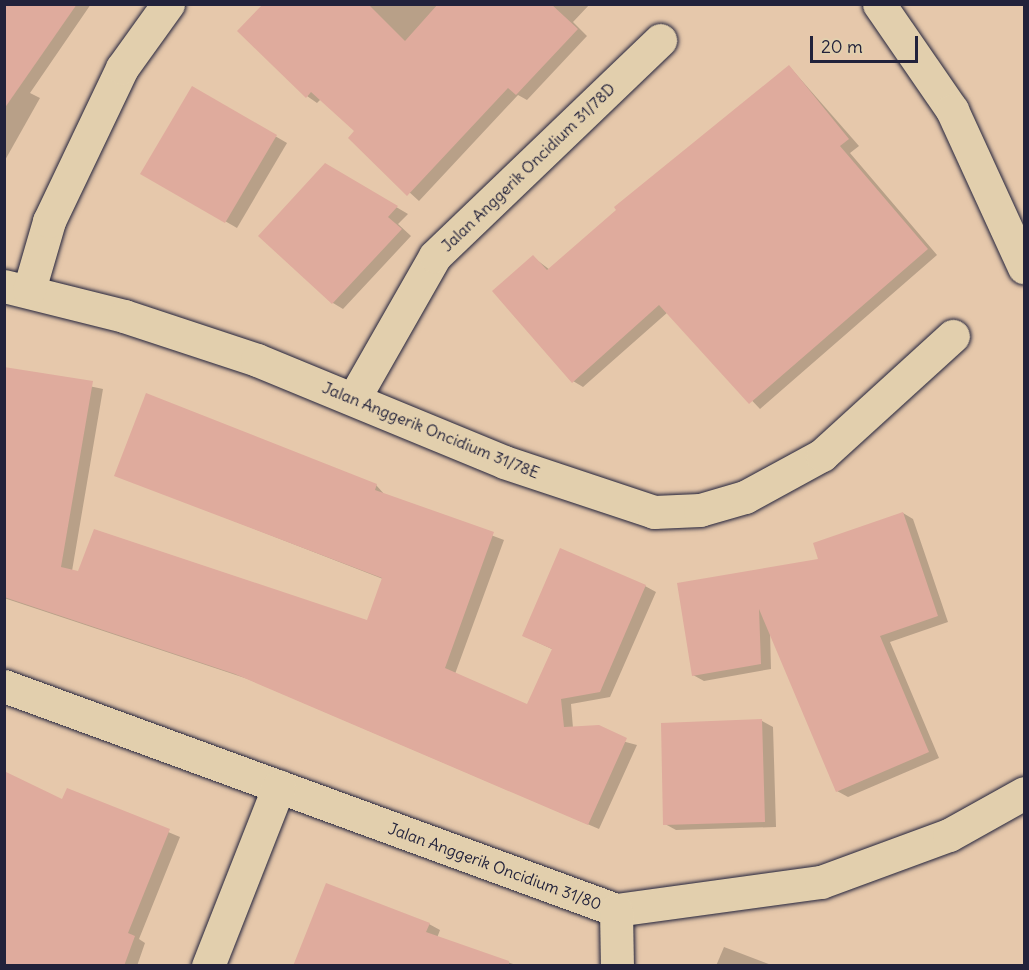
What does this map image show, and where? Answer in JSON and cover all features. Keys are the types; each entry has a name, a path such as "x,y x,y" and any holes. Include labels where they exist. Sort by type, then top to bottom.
{"street":[{"path":"17,288 122,68 168,4"},
{"path":"879,4 952,110 1024,267"},
{"name":"Jalan Anggerik Oncidium 31/78D","path":"354,398 435,256 660,40"},
{"name":"Jalan Anggerik Oncidium 31/78E","path":"17,288 246,357 354,398 504,462 654,512 700,510 745,497 822,455 953,336"},
{"name":"Jalan Anggerik Oncidium 31/80","path":"4,686 616,910 821,882 949,834 1024,793"},
{"path":"208,966 279,786"},
{"path":"616,910 617,966"}],"building":[{"path":"4,4 77,4 4,109"},
{"path":"263,4 368,4 405,41 438,4 551,4 578,29 516,95 508,88 407,196 348,138 354,131 311,92 306,98 237,31"},
{"path":"789,65 849,139 840,146 928,249 749,404 659,305 572,383 492,291 533,255 547,270 616,210 614,207"},
{"path":"192,86 277,135 225,223 140,174"},
{"path":"325,163 398,206 388,217 402,229 332,304 258,236"},
{"path":"4,367 93,381 61,567 78,571 94,529 367,620 382,578 114,476 146,393 377,484 375,490 494,532 445,668 527,704 552,649 522,636 560,548 646,585 600,692 561,699 564,727 599,725 627,738 588,825 235,674 4,597"},
{"path":"903,512 938,616 880,636 929,752 836,792 759,609 761,664 692,676 677,583 818,559 813,543"},
{"path":"762,719 765,822 663,825 661,723"},
{"path":"4,771 62,799 67,788 170,829 128,933 135,936 124,966 4,966"},
{"path":"326,883 430,923 426,932 509,961 509,966 293,966"}]}
